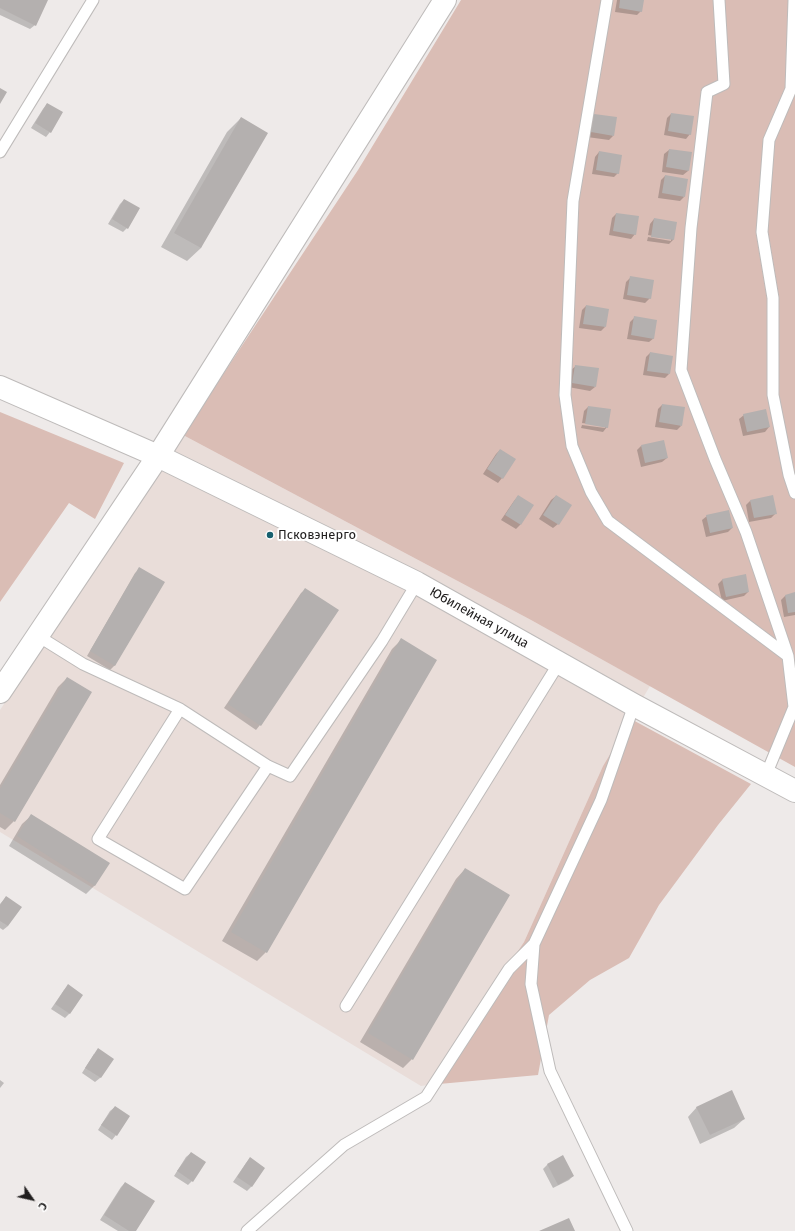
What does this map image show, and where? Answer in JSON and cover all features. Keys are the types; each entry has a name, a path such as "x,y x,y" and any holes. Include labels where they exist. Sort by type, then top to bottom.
{"street":[{"path":"0,692 158,456 445,0"},
{"name":"Юбилейная улица","path":"0,387 158,456 418,583 634,705 795,791"}],"lane":[{"path":"0,152 93,0"},
{"path":"607,0 573,201 565,395 572,446 591,492 608,521 788,656"},
{"path":"719,0 724,84 707,92 691,228 681,370 715,459 746,532 788,656 794,707 766,775"},
{"path":"794,0 793,88 769,140 762,232 773,298 773,395 789,475 795,493"},
{"path":"38,636 83,664 180,709 268,766 290,776 382,641 418,583"},
{"path":"346,1006 559,663"},
{"path":"247,1231 344,1145 426,1098 509,969 534,944 601,800 634,705"},
{"path":"180,709 98,840 185,890 268,766"},
{"path":"534,944 531,984 550,1071 628,1231"}],"shaded area":[{"path":"461,0 795,0 795,767 531,620 183,435 358,170"},
{"path":"0,412 124,463 95,519 69,503 0,602"},
{"path":"183,435 531,620 650,686 603,766 524,942 428,1085 421,1086 0,832 0,710"},
{"path":"631,719 751,784 718,825 659,905 629,958 590,980 549,1015 538,1075 428,1085 524,942 603,766"}],"building":[{"path":"0,0 48,0 36,26 0,8"},
{"path":"620,0 644,0 642,12 619,8"},
{"path":"0,88 7,92 0,104"},
{"path":"47,103 63,112 51,133 35,123"},
{"path":"671,113 694,116 691,135 668,131"},
{"path":"594,114 617,117 614,136 591,132"},
{"path":"241,117 268,133 201,248 174,233"},
{"path":"669,149 692,152 689,171 666,167"},
{"path":"599,151 622,155 619,174 596,170"},
{"path":"665,175 688,179 685,197 662,193"},
{"path":"124,199 140,208 128,229 112,219"},
{"path":"616,213 639,216 636,235 613,231"},
{"path":"654,218 677,222 674,240 651,237"},
{"path":"630,276 654,280 651,299 627,295"},
{"path":"586,305 609,309 606,327 583,324"},
{"path":"634,316 657,320 654,339 631,335"},
{"path":"650,352 673,356 670,374 647,371"},
{"path":"575,365 599,368 596,387 572,383"},
{"path":"662,404 685,407 682,426 659,422"},
{"path":"588,406 611,409 608,428 585,424"},
{"path":"766,409 770,427 747,432 743,414"},
{"path":"664,440 668,458 645,463 641,445"},
{"path":"500,449 516,459 503,479 487,469"},
{"path":"518,495 534,505 521,525 505,515"},
{"path":"556,495 572,505 559,525 543,515"},
{"path":"773,495 777,514 754,518 750,500"},
{"path":"729,510 733,528 710,533 706,515"},
{"path":"139,567 165,582 115,666 90,651"},
{"path":"746,574 749,592 726,597 722,579"},
{"path":"305,588 339,610 261,726 228,704"},
{"path":"795,592 795,612 788,613 785,595"},
{"path":"401,638 437,660 267,953 231,932"},
{"path":"67,677 92,692 15,822 0,813 0,789"},
{"path":"31,814 110,863 95,886 17,836"},
{"path":"465,868 510,895 413,1060 368,1033"},
{"path":"6,896 22,907 8,926 0,921 0,905"},
{"path":"68,984 83,995 70,1014 55,1004"},
{"path":"98,1048 114,1059 101,1078 85,1068"},
{"path":"732,1090 745,1119 710,1135 696,1107"},
{"path":"115,1106 130,1116 117,1136 101,1125"},
{"path":"191,1152 206,1162 193,1182 177,1171"},
{"path":"563,1155 574,1176 558,1185 547,1164"},
{"path":"250,1157 265,1168 252,1187 237,1177"},
{"path":"125,1182 155,1201 136,1231 129,1231 104,1215"},
{"path":"569,1218 575,1231 539,1231"}],"place":[{"name":"Псковэнерго","path":"270,535"}]}
